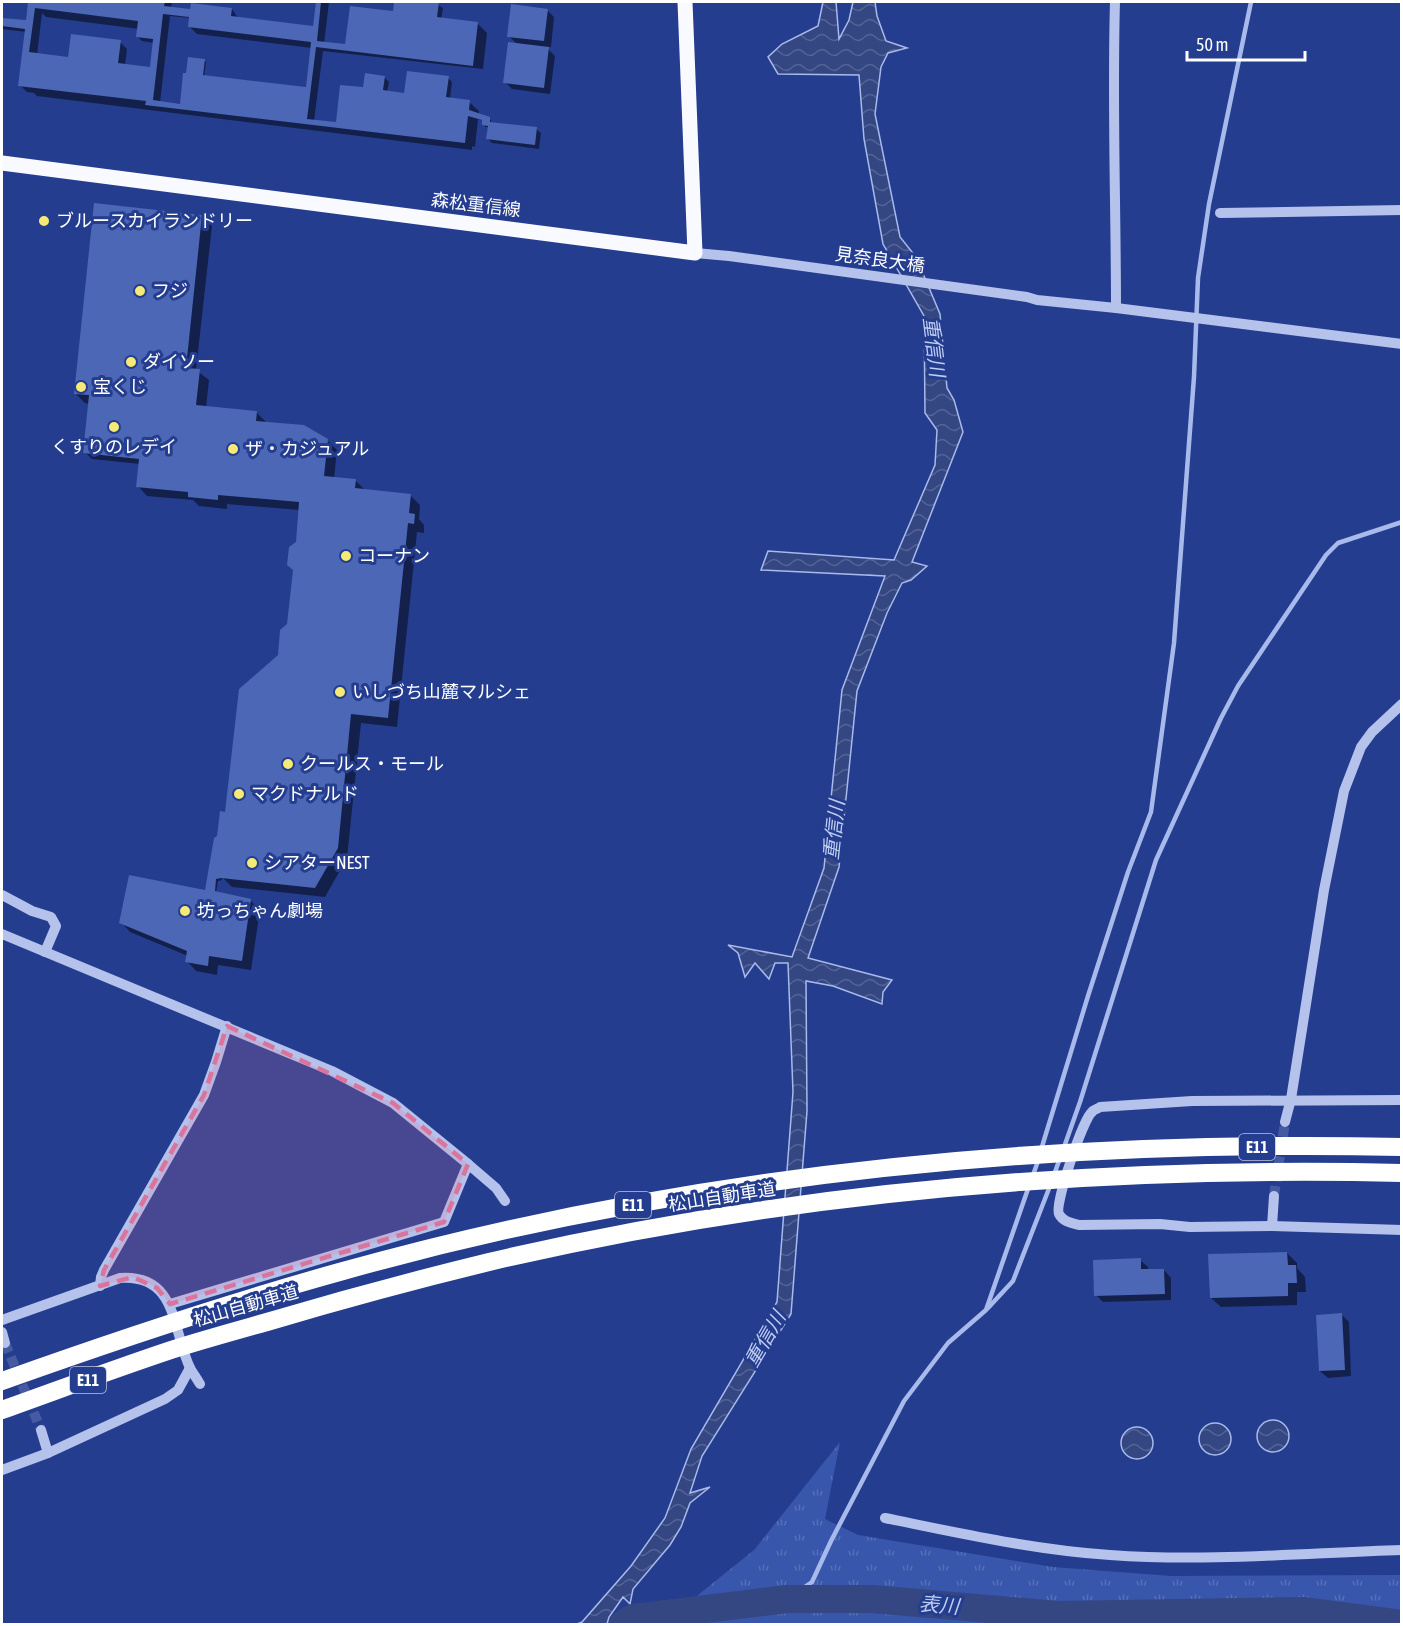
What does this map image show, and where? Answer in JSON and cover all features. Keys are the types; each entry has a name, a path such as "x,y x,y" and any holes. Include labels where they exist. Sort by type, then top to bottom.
{"highway":[{"name":"松山自動車道","path":"2,1381 166,1323 345,1270 484,1236 602,1211 741,1186 892,1167 1113,1149 1401,1147"},
{"name":"松山自動車道","path":"2,1410 174,1349 351,1297 491,1262 606,1238 744,1214 895,1194 1113,1175 1401,1173"}],"main road":[{"path":"686,2 695,254"},
{"name":"森松重信線","path":"2,163 695,254"}],"street":[{"path":"1115,2 1112,92 1116,202 1116,308"},
{"path":"1220,213 1401,210"},
{"name":"見奈良大橋","path":"695,254 729,256 1037,300 1401,344"},
{"path":"1284,1122 1291,1099 1324,890 1344,791 1361,747 1372,732 1401,704"},
{"path":"2,895 32,911 51,917 56,926 45,952"},
{"path":"2,934 333,1071 393,1103 496,1188 505,1201"},
{"path":"100,1286 104,1270 204,1095 227,1026"},
{"path":"1401,1100 1192,1101 1100,1107 1091,1112 1079,1138 1057,1208 1060,1216 1068,1222 1079,1224 1401,1230"},
{"path":"170,1304 444,1222 468,1164"},
{"path":"1272,1226 1274,1196"},
{"path":"2,1320 120,1278 133,1277 157,1288 170,1304 190,1368 200,1384"},
{"path":"2,1311 13,1316"},
{"path":"2,1332 5,1343"},
{"path":"2,1470 48,1453 165,1399 178,1390 190,1368"},
{"path":"41,1430 48,1453"},
{"path":"885,1518 1005,1542 1109,1555 1209,1557 1401,1550"}],"highlighted area":[{"path":"227,1026 393,1103 468,1164 444,1222 170,1304 157,1288 133,1277 100,1286 104,1270 204,1095"}],"green space":[{"path":"840,1442 825,1519 858,1535 1053,1567 1171,1576 1401,1575 1401,1624 662,1624 754,1550"}],"water":[{"name":"重信川","path":"823,2 836,2 839,39 849,20 853,2 875,2 877,16 886,41 907,48 888,53 881,67 875,114 900,237 916,257 940,314 947,388 954,400 963,432 912,562 927,566 911,580 902,583 887,613 857,691 839,867 808,958 892,980 883,992 882,1004 833,986 806,981 807,1111 791,1314 702,1456 690,1493 710,1487 690,1503 681,1527 670,1545 633,1589 630,1604 623,1597 609,1617 607,1624 577,1624 582,1622 631,1566 665,1518 691,1449 777,1302 793,1092 788,963 775,963 769,979 755,963 745,977 738,953 728,945 792,957 824,868 842,690 885,576 761,570 768,551 894,560 935,465 937,430 925,413 924,316 883,244 864,139 859,75 778,74 768,57 782,44 818,26"},
{"path":"1273,1420 1284,1425 1289,1436 1284,1447 1273,1452 1262,1447 1257,1436 1262,1425"},
{"path":"1215,1423 1226,1428 1231,1439 1226,1450 1215,1455 1204,1450 1199,1439 1204,1428"},
{"path":"1137,1427 1148,1432 1153,1443 1148,1454 1137,1459 1126,1454 1121,1443 1126,1432"}],"building":[{"path":"28,2 165,2 164,6 190,9 191,3 232,8 231,16 313,26 316,2 321,2 317,41 345,44 350,6 393,11 394,2 439,2 437,17 478,22 473,66 316,47 307,119 336,122 340,85 363,87 365,73 385,76 383,90 404,93 407,71 449,76 446,97 470,100 469,110 490,117 490,122 537,127 535,145 486,139 488,126 482,125 482,120 468,116 465,143 145,105 146,101 18,86 25,29 2,26 2,18 26,20","holes":["35,8 138,21 136,37 153,39 150,67 118,63 121,40 71,34 68,57 29,52","163,14 189,17 188,27 311,42 306,87 203,75 205,59 188,57 186,73 183,73 180,104 153,100"]},
{"path":"511,4 548,9 544,41 507,37"},
{"path":"508,42 549,47 544,88 503,83"},
{"path":"94,203 202,215 186,368 200,369 196,405 257,411 256,421 304,425 328,439 324,476 356,479 355,488 411,494 409,513 415,514 414,524 408,523 388,718 351,714 338,848 315,888 216,879 215,891 251,899 242,961 209,956 208,966 185,962 187,951 119,923 129,875 205,890 220,811 225,812 239,689 278,655 280,630 287,624 293,570 287,565 289,547 296,542 299,502 218,495 218,500 188,497 188,492 136,487 139,459 83,453 89,395 74,394"},
{"path":"1287,1252 1288,1265 1296,1265 1297,1283 1288,1283 1288,1296 1210,1298 1208,1254"},
{"path":"1141,1258 1141,1269 1164,1269 1165,1294 1094,1296 1093,1260"},
{"path":"1342,1313 1345,1370 1319,1371 1316,1315"}],"waterway":[{"path":"1041,1150 1128,872 1151,812 1174,643 1194,377 1198,278 1209,204 1251,2"},
{"path":"1063,1150 1156,860 1238,686 1326,555 1338,543 1402,522"},
{"path":"1054,1175 1060,1158"},
{"path":"1032,1178 1038,1161"},
{"path":"787,1599 812,1582 904,1401 948,1343 986,1310 1029,1186"},
{"path":"988,1308 1013,1281 1050,1186"},
{"name":"表川","path":"623,1624 633,1618 787,1599 872,1599 1058,1615 1303,1611 1402,1624"}],"tunnel":[{"path":"1274,1196 1285,1122"},
{"path":"5,1343 41,1430"}],"place":[{"name":"ブルースカイランドリー","path":"44,221"},
{"name":"フジ","path":"140,291"},
{"name":"ダイソー","path":"131,362"},
{"name":"宝くじ","path":"81,387"},
{"name":"くすりのレデイ","path":"114,427"},
{"name":"ザ・カジュアル","path":"233,449"},
{"name":"コーナン","path":"346,556"},
{"name":"いしづち山麓マルシェ","path":"340,692"},
{"name":"クールス・モール","path":"288,764"},
{"name":"マクドナルド","path":"239,794"},
{"name":"シアターNEST","path":"252,863"},
{"name":"坊っちゃん劇場","path":"185,911"}]}
